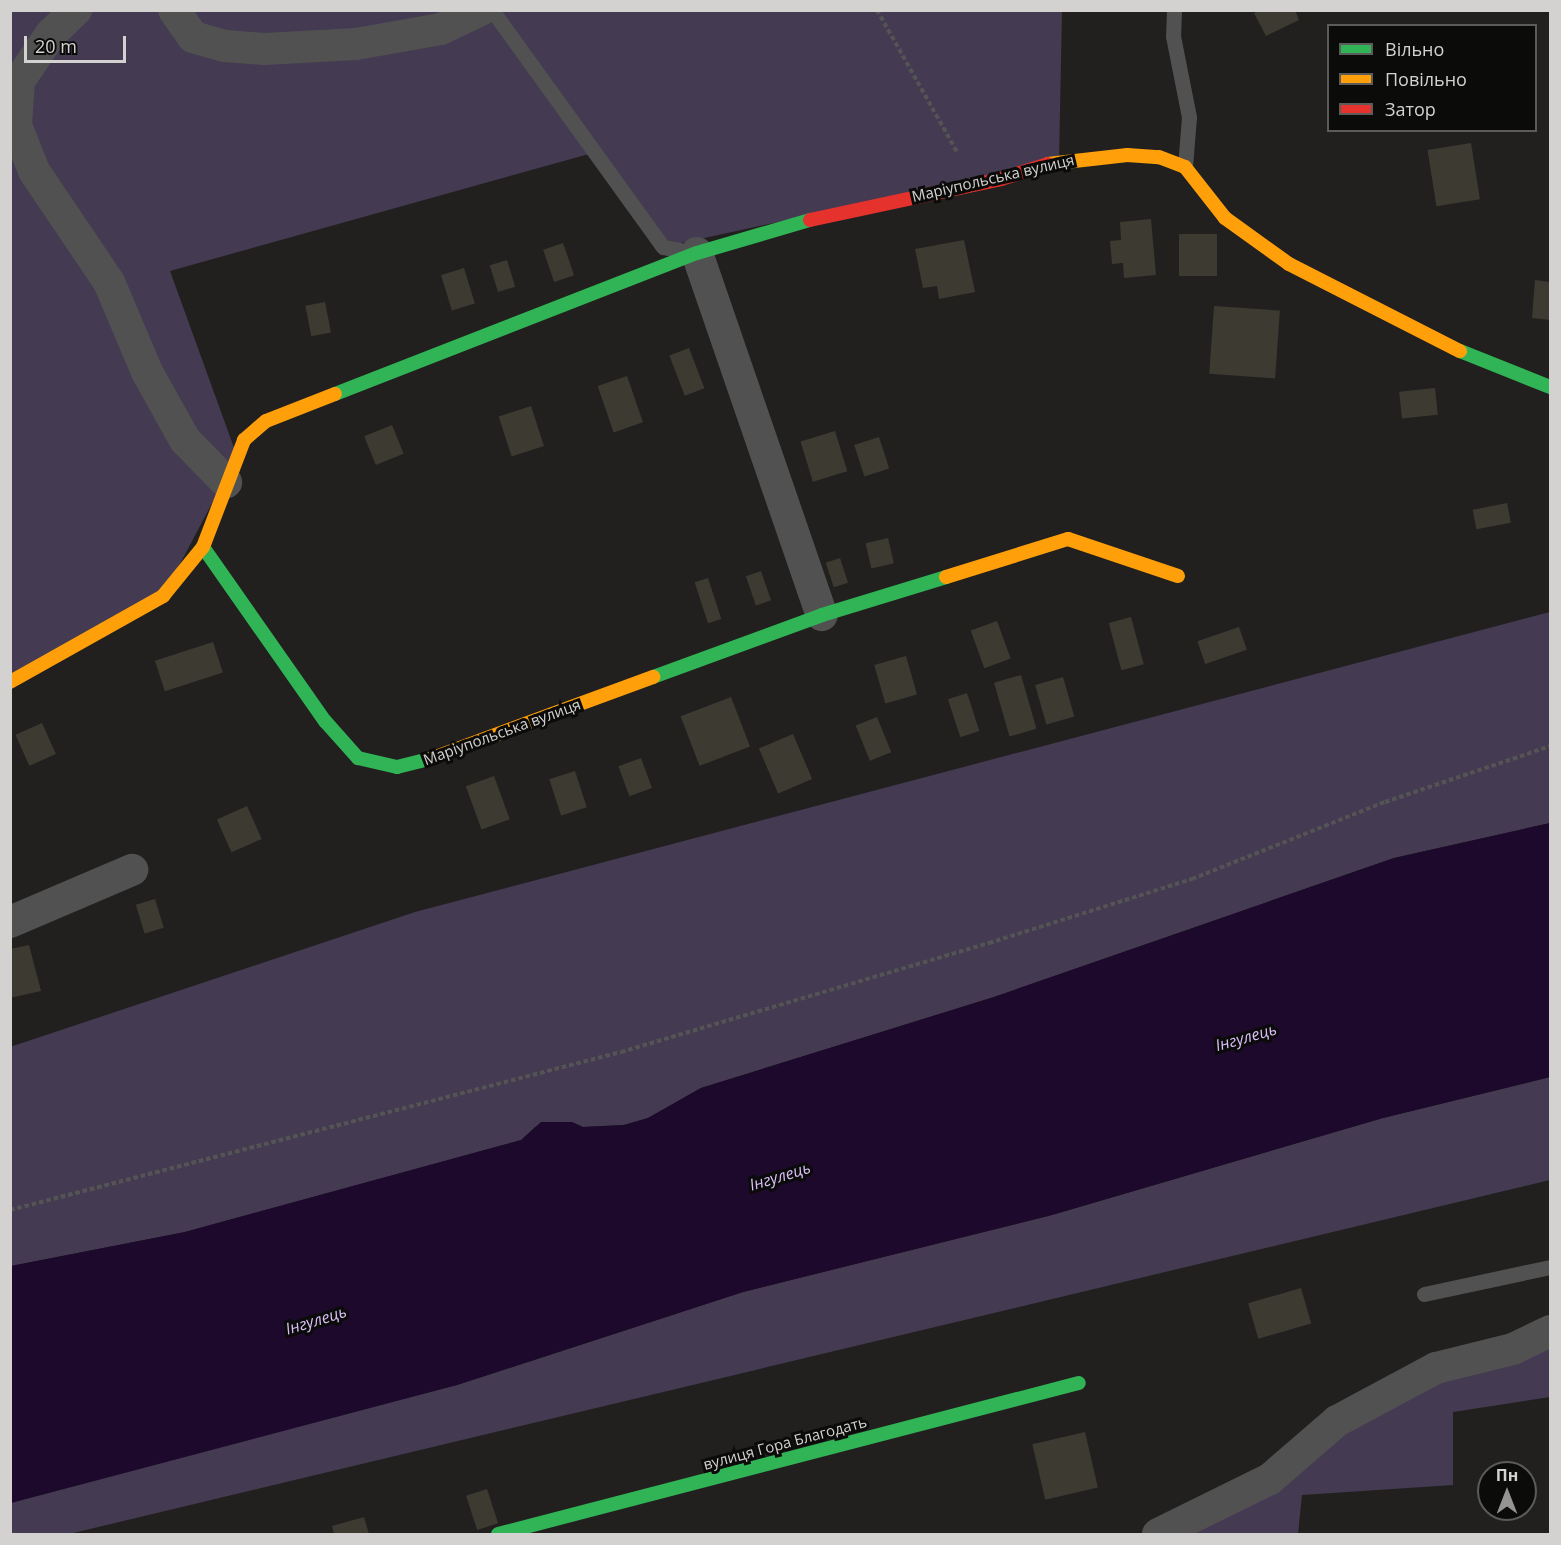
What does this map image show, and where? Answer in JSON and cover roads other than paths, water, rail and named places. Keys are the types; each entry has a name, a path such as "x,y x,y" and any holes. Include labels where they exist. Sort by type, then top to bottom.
{"street":[{"path":"76,10 51,34 15,91 16,125 34,171 109,282 147,372 185,440 226,482"},
{"path":"174,10 193,37 225,46 265,49 357,44 441,29 481,10"},
{"name":"Маріупольська вулиця","path":"10,682 163,596 203,547 244,440 266,421 697,253 787,224 1001,180 1059,161 1097,157 1159,157 1185,167"},
{"path":"1185,167 1225,218 1289,264 1488,365 1551,387"},
{"path":"697,253 822,615"},
{"name":"Маріупольська вулиця","path":"203,547 325,721 358,758 398,767 425,761 822,615 1068,539 1178,576"},
{"path":"10,921 132,870"},
{"path":"1158,1534 1270,1479 1337,1421 1436,1368 1513,1349 1551,1331"},
{"name":"вулиця Гора Благодать","path":"498,1534 1079,1383"}],"lane":[{"path":"492,10 663,247 697,253"},
{"path":"1174,10 1173,36 1189,117 1185,167"},
{"path":"1424,1294 1551,1267"}],"water":[{"name":"Інгулець","path":"1550,823 1550,1077 1383,1118 1052,1215 743,1292 457,1385 11,1503 11,1266 185,1232 521,1140 541,1122 572,1122 583,1127 624,1125 648,1118 701,1088 994,997 1394,858"}]}
